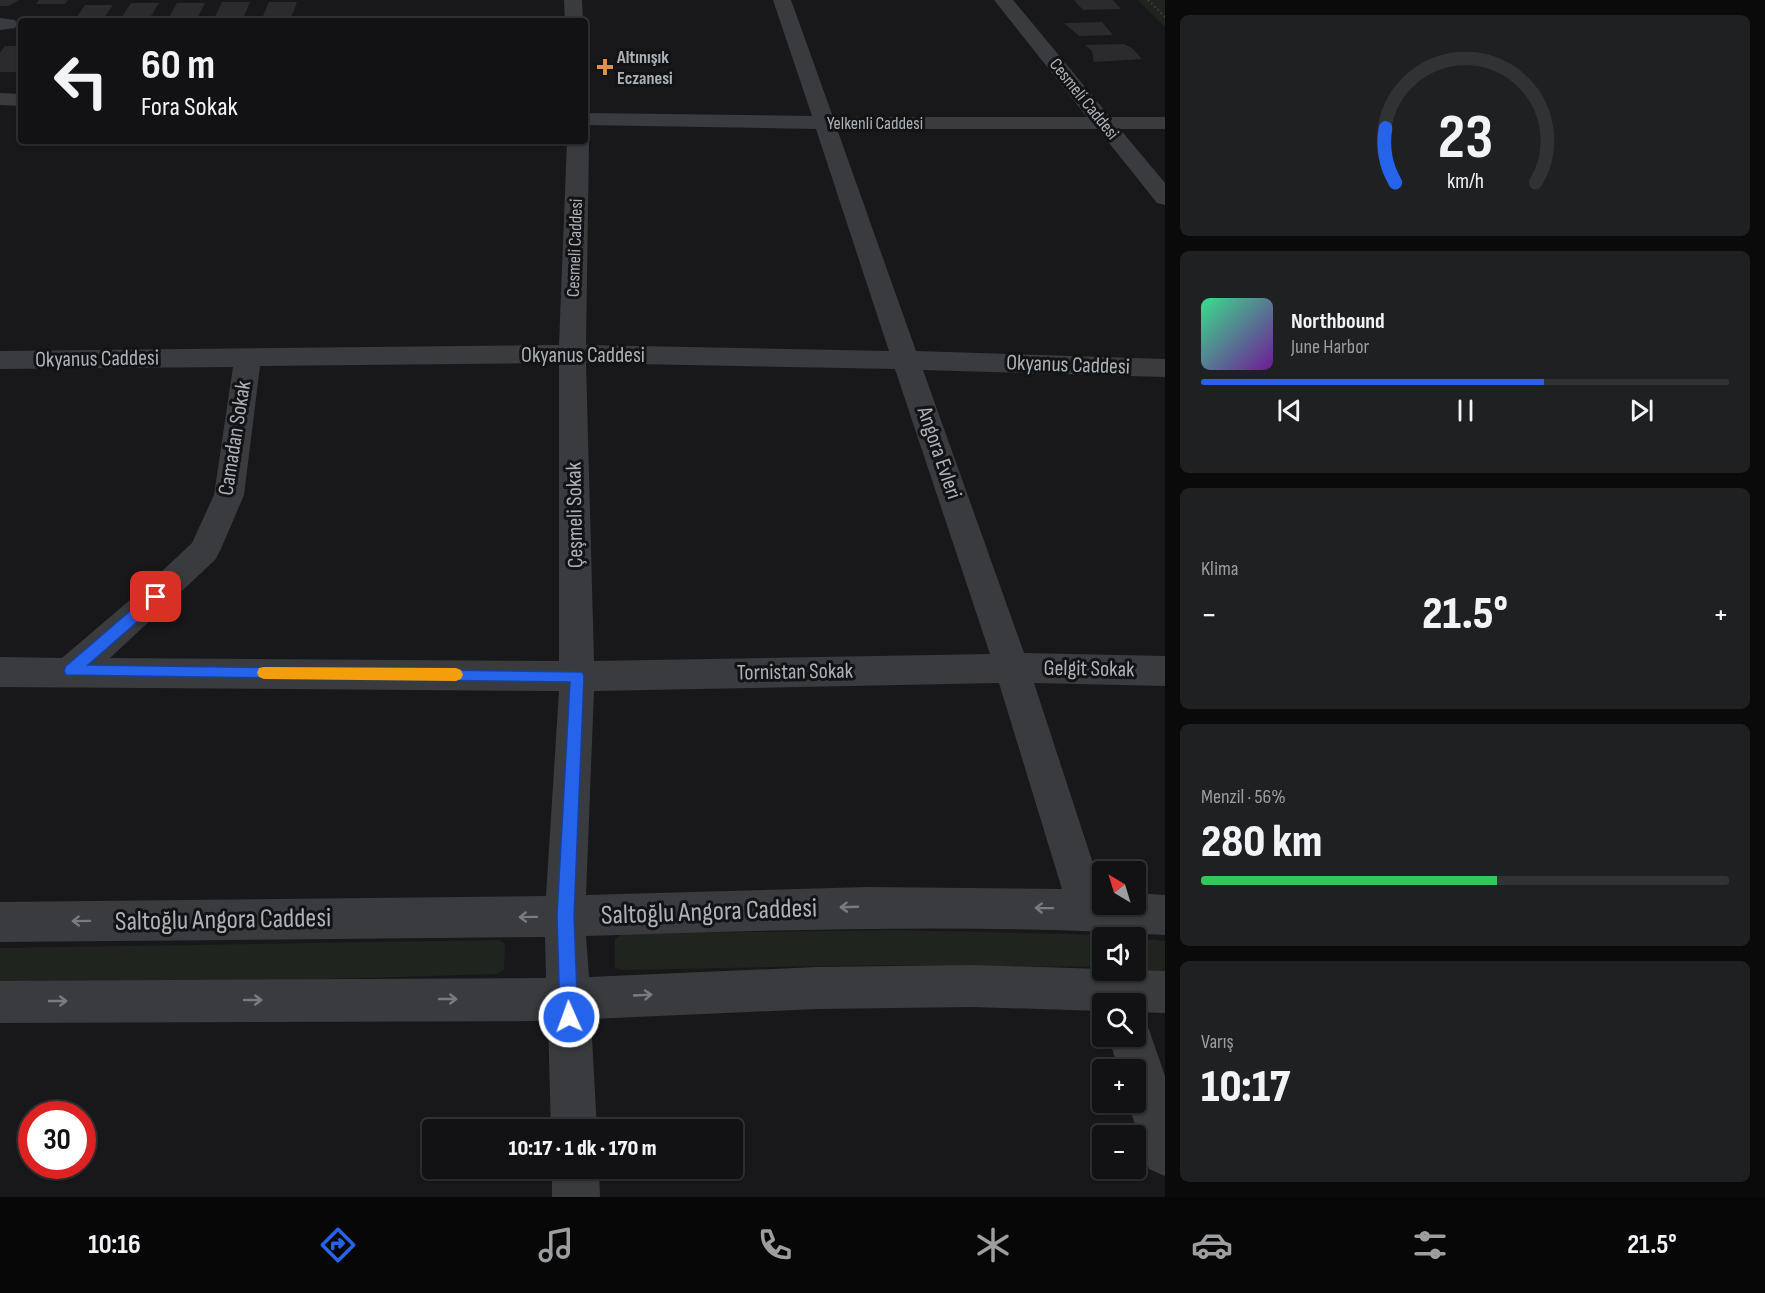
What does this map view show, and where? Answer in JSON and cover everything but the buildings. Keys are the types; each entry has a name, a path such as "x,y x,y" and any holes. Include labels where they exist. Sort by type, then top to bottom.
{"street":[{"path":"573,0 574,18"},
{"name":"Angora Evleri","path":"782,0 1012,668 1088,909"},
{"name":"Cesmeli Caddesi","path":"1003,0 1165,198"},
{"path":"0,99 18,100"},
{"name":"Yelkenli Caddesi","path":"588,119 824,123 1165,123"},
{"name":"Cesmeli Caddesi","path":"572,354 578,144"},
{"name":"Okyanus Caddesi","path":"0,360 572,354 907,360 1165,368"},
{"name":"Çeşmeli Sokak","path":"572,354 577,676 566,916 574,1119"},
{"name":"Camadan Sokak","path":"71,671 156,597 204,551 229,495 248,357"},
{"name":"Tornistan Sokak","path":"0,672 577,676 1012,668"},
{"name":"Gelgit Sokak","path":"1012,668 1165,671"},
{"name":"Saltoğlu Angora Caddesi","path":"0,922 566,916 902,906 1088,909 1165,915"},
{"path":"0,1002 569,999 817,988 983,986 1092,994"},
{"path":"1146,994 1165,992"},
{"path":"1134,1047 1165,1153"},
{"path":"575,1179 576,1197"}],"path":[{"path":"1148,0 1165,17"}],"shaded area":[{"path":"1138,0 1165,0 1165,27"},
{"path":"888,930 1092,935 1092,967 880,965 622,970 615,968 615,939 623,934"},
{"path":"1146,939 1165,941 1165,973 1146,970"},
{"path":"499,940 505,944 504,970 497,974 181,983 0,984 0,948"}],"slow traffic":[{"path":"264,673 456,675"}],"place":[{"name":"Altınışık Eczanesi","path":"605,67"}],"route":[{"path":"156,597 71,671 577,676 566,916 569,1017"}]}
